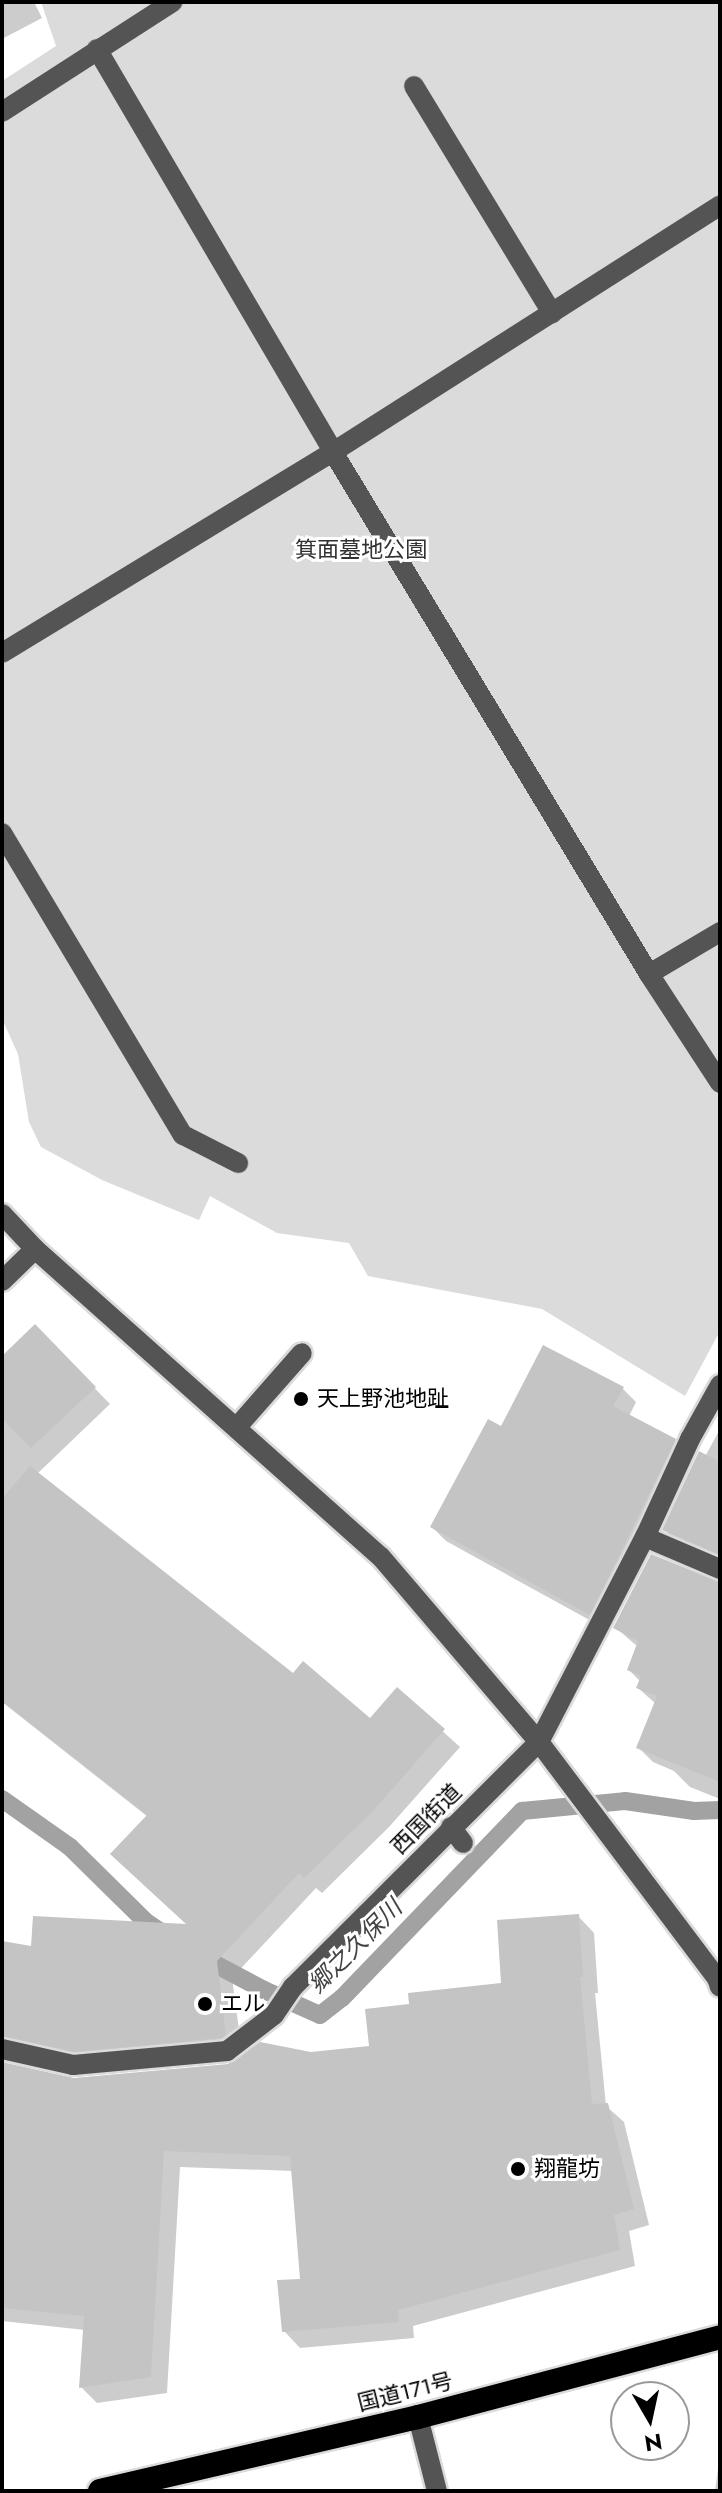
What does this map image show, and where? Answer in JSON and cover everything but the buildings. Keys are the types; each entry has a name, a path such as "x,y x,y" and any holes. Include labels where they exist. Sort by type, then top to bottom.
{"highway":[{"name":"国道171号","path":"100,2491 418,2417 720,2337"}],"street":[{"path":"2,112 173,2"},
{"path":"97,49 333,452 649,974 720,1083"},
{"path":"414,86 552,313"},
{"path":"3,650 333,452 720,205"},
{"path":"2,833 183,1135 238,1163"},
{"path":"649,974 720,932"},
{"path":"2,1214 35,1249 381,1557 539,1742 717,1978 720,1987"},
{"path":"2,1281 35,1249"},
{"path":"237,1427 302,1353"},
{"name":"西国街道","path":"2,2049 73,2065 227,2051 274,2015 293,1987 457,1835 539,1742 720,1385"},
{"path":"645,1537 720,1569"},
{"path":"418,2417 437,2491"}],"green space":[{"name":"箕面墓地公園","path":"41,2 720,2 720,1331 685,1396 542,1309 368,1276 349,1243 277,1233 210,1196 199,1220 102,1180 41,1147 29,1122 18,1054 2,1019 2,81 56,46"}],"waterway":[{"name":"郷之久保川","path":"2,1799 70,1847 146,1922 164,1934"},
{"name":"郷之久保川","path":"196,1954 320,2015 342,1998 522,1811 625,1801 694,1811 720,1810"}],"place":[{"name":"天上野池地趾","path":"301,1399"},
{"name":"エル","path":"205,2004"},
{"name":"翔龍坊","path":"518,2169"}]}
